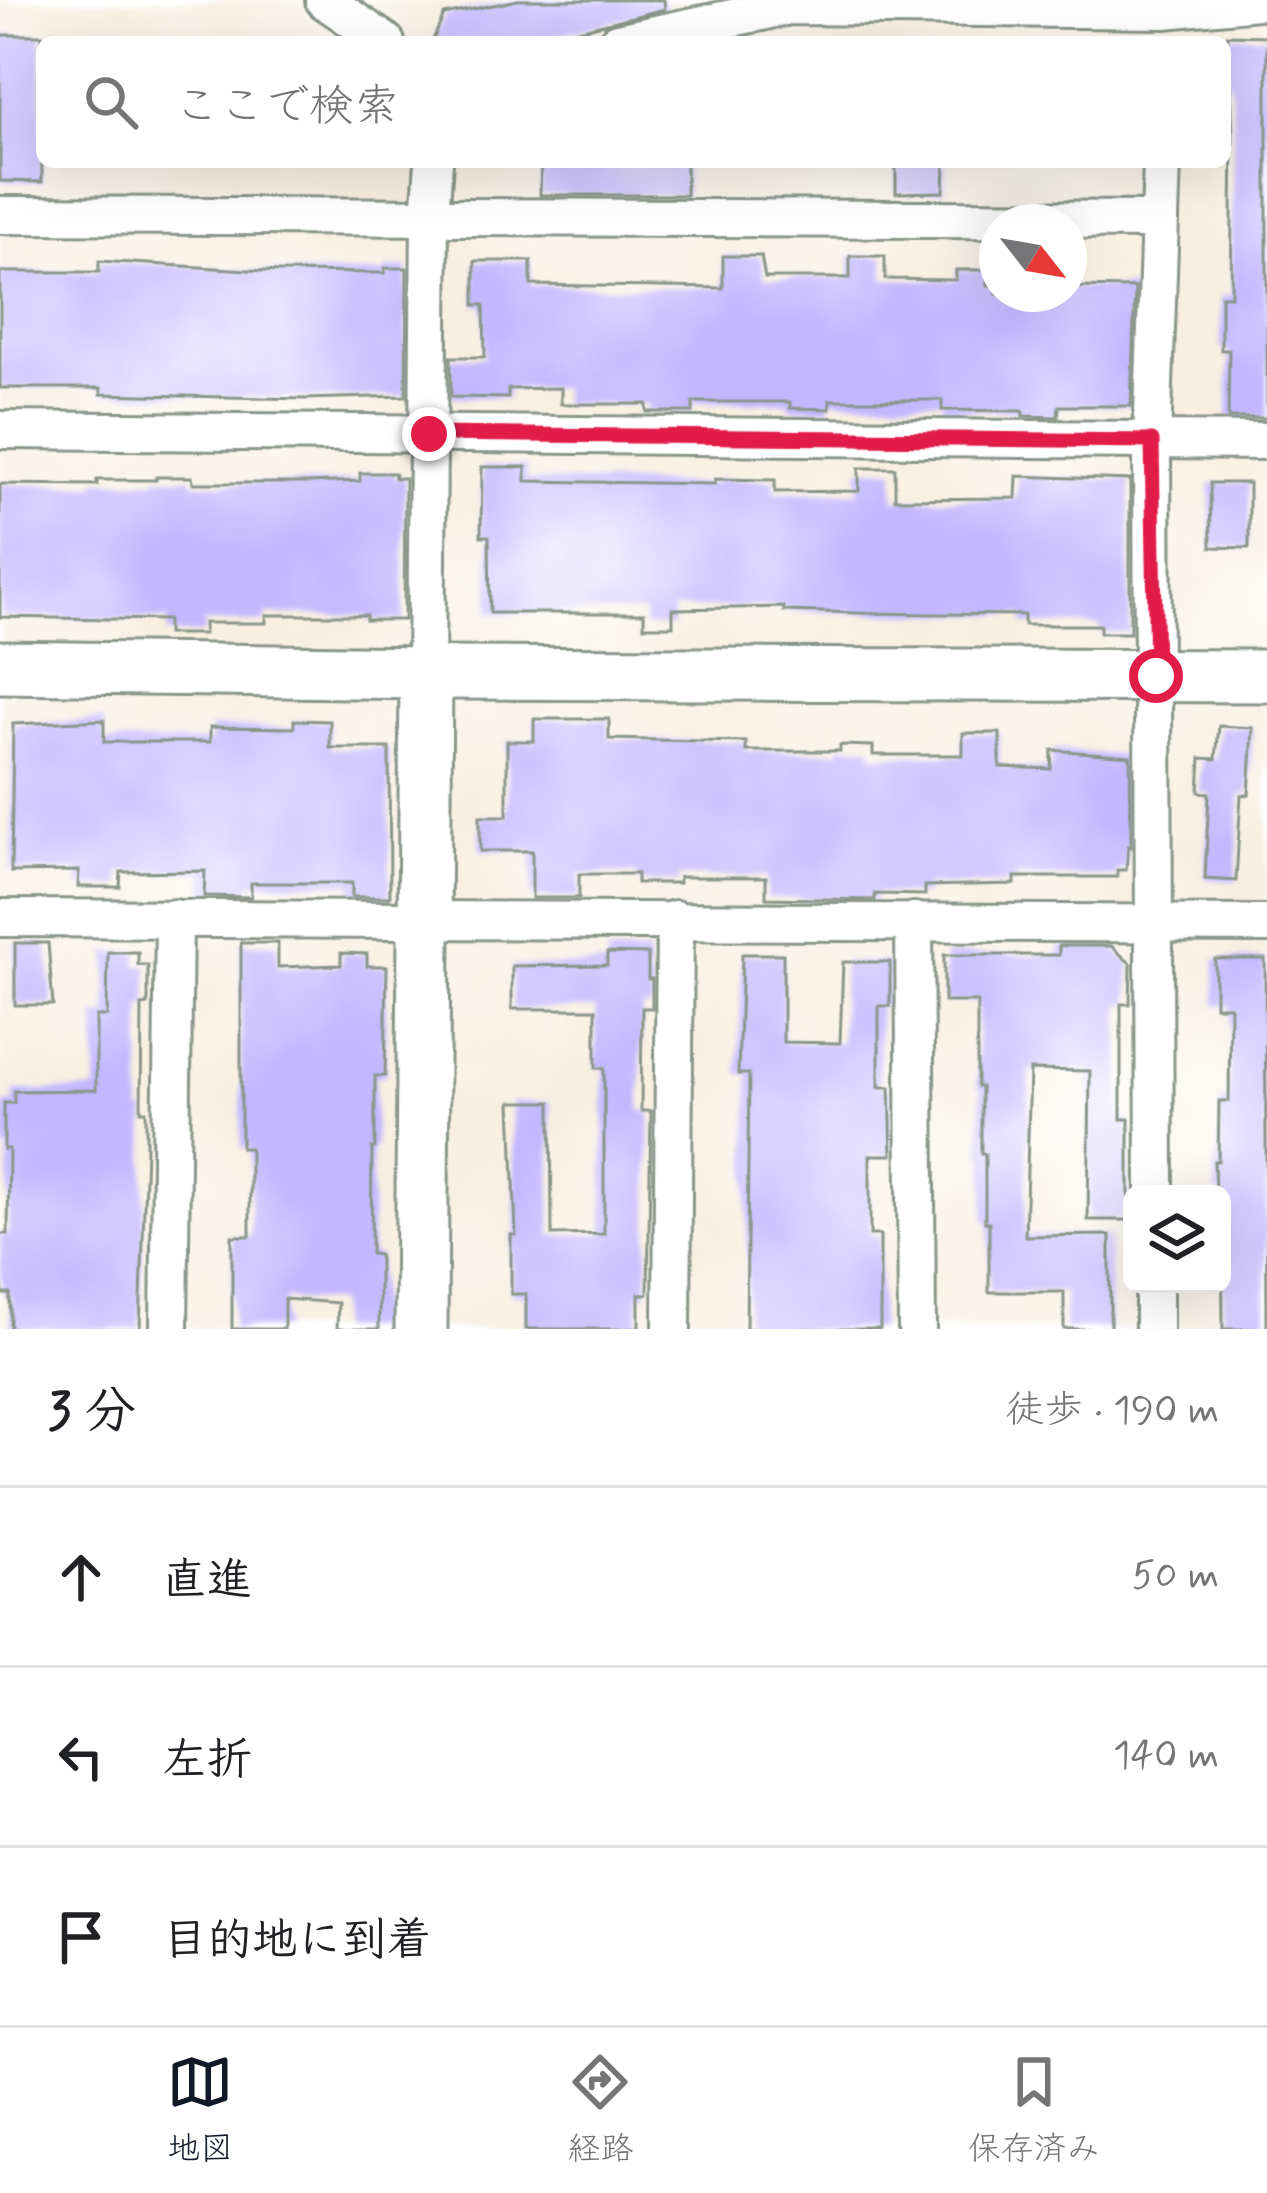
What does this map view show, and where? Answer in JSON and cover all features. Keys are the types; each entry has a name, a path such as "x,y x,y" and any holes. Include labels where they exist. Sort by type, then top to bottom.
{"street":[{"path":"324,0 377,36"},
{"path":"646,36 790,6 1164,26 1267,0"},
{"path":"421,1329 434,168"},
{"path":"1155,1185 1152,441 1162,168"},
{"path":"0,215 1160,220"},
{"path":"0,430 1267,441"},
{"path":"0,667 1267,676"},
{"path":"0,918 1267,924"},
{"path":"170,1329 174,918"},
{"path":"671,1329 675,919"},
{"path":"914,921 917,1329"},
{"path":"1154,1293 1154,1329"}],"building":[{"path":"518,0 664,0 665,9 554,36 435,36 444,15"},
{"path":"0,35 42,35 36,36 36,168 42,168 42,182 0,181"},
{"path":"1227,35 1267,36 1267,418 1228,418 1229,350 1221,350 1221,296 1231,296 1233,138 1231,36"},
{"path":"541,168 686,168 686,195 540,195"},
{"path":"896,168 945,168 944,192 896,193"},
{"path":"723,256 761,256 765,278 850,278 850,256 885,256 885,279 956,280 956,270 979,270 979,312 1087,312 1087,287 1135,288 1131,406 1059,406 1058,417 1023,416 1023,411 942,410 942,400 830,400 830,409 790,408 790,402 693,402 693,412 647,412 647,404 561,404 561,388 508,389 508,398 451,397 451,357 485,357 484,305 475,305 475,261 531,261 531,285 723,288"},
{"path":"99,261 280,272 385,273 385,268 407,268 406,396 305,399 101,394 101,388 0,388 0,272 99,272"},
{"path":"482,467 526,467 526,481 715,484 715,479 775,480 775,492 859,491 859,468 895,468 895,499 1016,498 1017,476 1130,480 1130,633 1100,633 1100,625 1024,625 1024,615 784,611 784,607 673,609 673,626 644,626 644,613 490,613 489,536 481,536"},
{"path":"360,473 395,473 395,478 405,478 404,620 366,620 366,615 266,615 266,623 204,623 204,634 167,634 167,620 0,617 0,484 97,485 97,480 156,477 192,477 193,483 308,483 360,481"},
{"path":"1210,483 1249,483 1249,548 1211,547"},
{"path":"534,719 609,719 609,739 746,742 746,751 840,751 840,745 873,746 873,755 963,755 963,733 1000,733 1000,767 1051,769 1052,750 1130,756 1131,847 1126,870 1117,870 1117,877 1015,877 1015,884 925,886 925,895 875,894 875,900 766,898 766,877 679,877 679,883 637,883 637,874 579,874 579,898 532,898 532,851 480,851 480,816 507,816 507,741 534,741"},
{"path":"104,720 104,742 210,742 210,727 294,728 294,720 330,721 330,748 389,748 390,897 352,897 352,883 251,883 251,897 204,896 205,871 121,872 120,887 78,887 79,871 11,872 13,724"},
{"path":"1219,726 1253,728 1249,795 1241,795 1236,881 1205,879 1209,793 1199,792 1201,758 1216,759"},
{"path":"15,943 48,943 53,1005 15,1005"},
{"path":"241,943 278,943 278,967 341,965 341,953 367,954 367,966 387,966 385,1076 375,1076 372,1148 371,1254 379,1255 379,1329 337,1329 338,1303 284,1299 284,1329 232,1329 232,1236 250,1236 250,1148 241,1148"},
{"path":"1059,946 1111,946 1131,964 1130,1004 1121,1004 1121,1119 1129,1119 1129,1185 1123,1185 1123,1220 1088,1220 1090,1071 1030,1070 1025,1236 1110,1235 1110,1329 1064,1329 1064,1292 989,1292 977,1002 944,1002 944,955 1059,955"},
{"path":"108,952 138,952 138,965 148,965 148,1005 142,1006 141,1111 146,1111 146,1148 140,1329 10,1329 10,1294 3,1294 0,1265 0,1234 8,1234 4,1103 14,1103 14,1091 96,1090 96,1016 107,1016"},
{"path":"607,953 648,954 648,979 652,979 652,1008 642,1008 641,1111 651,1111 648,1294 639,1294 639,1329 526,1329 526,1294 511,1294 511,1235 516,1235 511,1102 551,1102 552,1235 604,1234 604,1068 596,1068 596,1009 512,1009 512,966 607,965"},
{"path":"742,954 783,954 783,1042 840,1043 843,962 890,962 890,1006 879,1006 879,1087 890,1087 892,1155 870,1155 870,1235 880,1235 880,1329 746,1329 749,1074 738,1074"},
{"path":"1215,959 1265,959 1267,1329 1223,1329 1223,1293 1231,1293 1231,1185 1215,1185 1214,1161 1218,1161 1219,1101 1229,1101 1230,1006 1215,1006"}],"route":[{"path":"429,434 1152,441 1156,676"}]}
